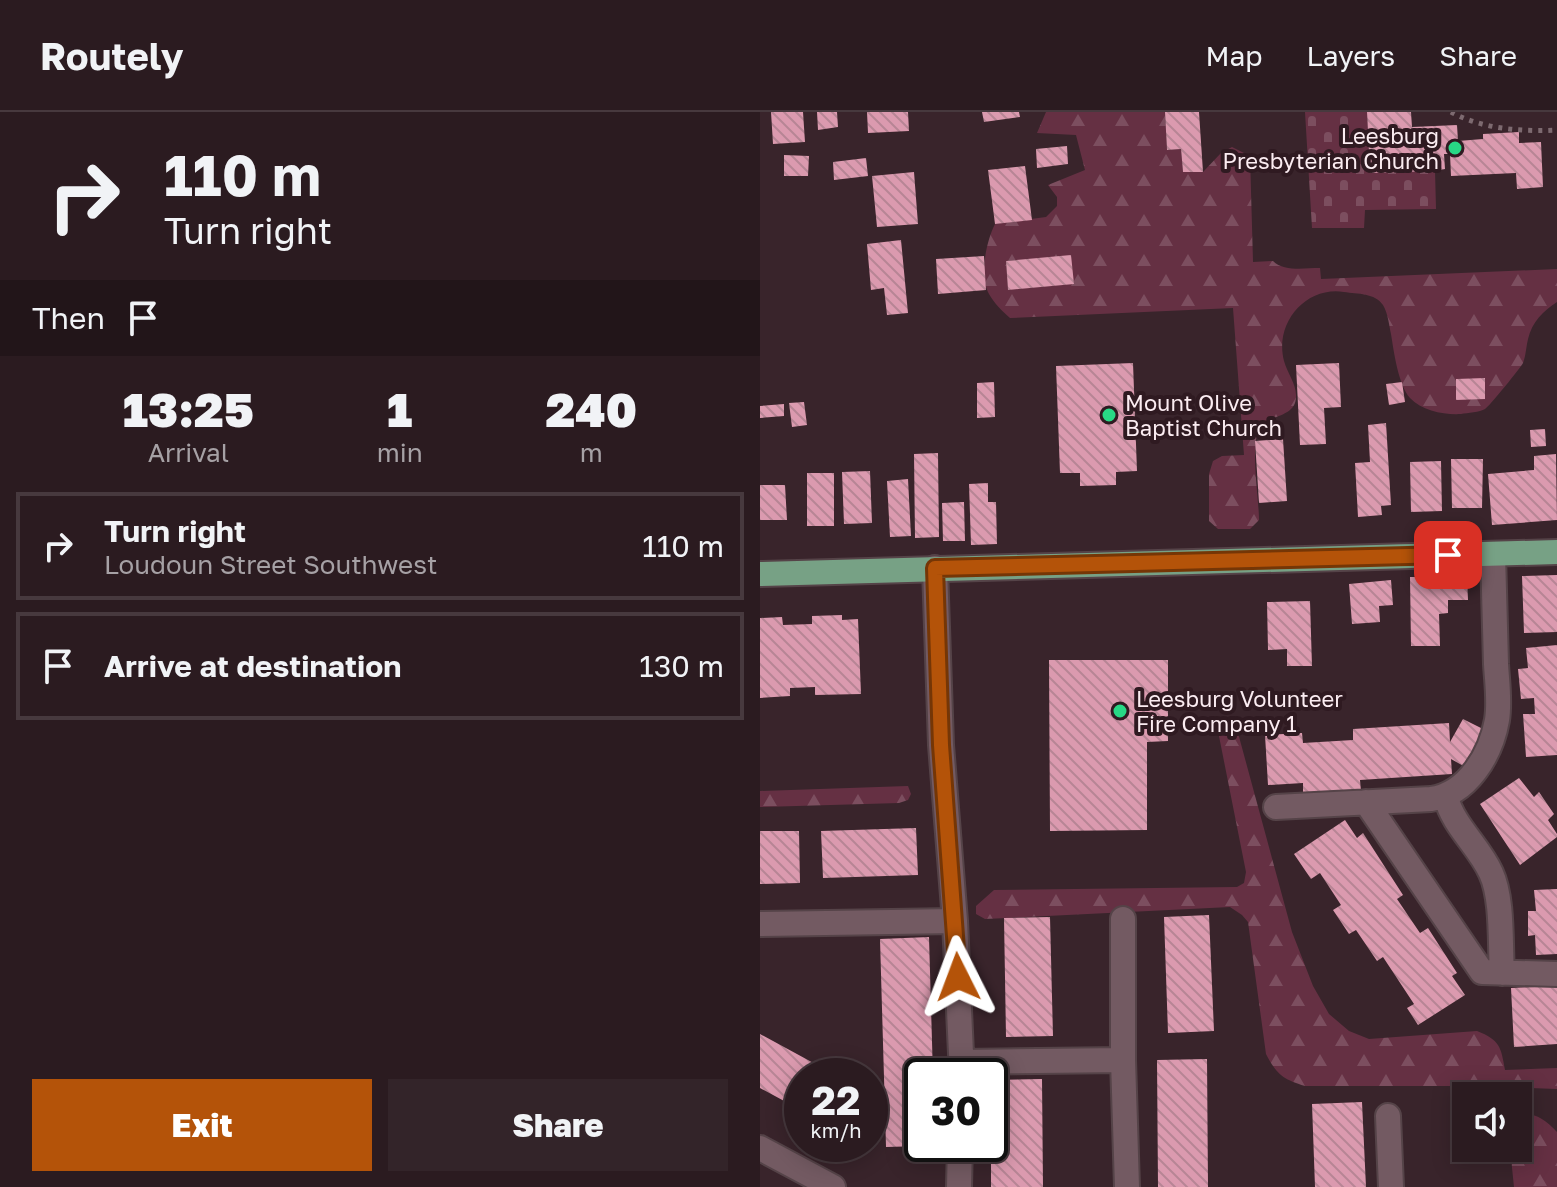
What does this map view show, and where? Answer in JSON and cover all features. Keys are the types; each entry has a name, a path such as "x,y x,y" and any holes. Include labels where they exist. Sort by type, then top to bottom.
{"main road":[{"path":"760,574 1557,552"}],"street":[{"path":"1276,807 1446,797 1464,784 1488,750 1498,716 1493,554"},
{"path":"935,568 941,745 955,921 961,1058"},
{"path":"1446,797 1449,810 1485,860 1493,877 1502,973"},
{"path":"1366,802 1482,972 1557,974"},
{"path":"1123,919 1127,1187"},
{"path":"760,924 955,921"},
{"path":"1008,1066 1123,1060"},
{"path":"1388,1116 1391,1187"},
{"path":"760,1148 833,1187"},
{"path":"959,1187 960,1162"}],"path":[{"path":"1451,112 1471,121 1508,129 1557,130"}],"green space":[{"path":"1046,112 1165,112 1167,150 1181,149 1183,172 1203,172 1221,153 1232,147 1250,156 1253,262 1273,261 1295,269 1320,268 1321,279 1557,269 1557,302 1535,322 1523,363 1492,402 1483,410 1455,414 1427,409 1406,392 1397,368 1385,308 1380,301 1366,295 1330,292 1306,301 1289,321 1282,347 1296,391 1295,403 1287,412 1263,425 1256,438 1259,520 1250,529 1218,529 1209,521 1209,474 1213,461 1222,456 1244,455 1233,308 1010,318 989,294 984,278 985,259 995,224 1046,217 1057,206 1057,197 1048,185 1085,170 1076,135 1037,133","holes":["1071,256 1008,289 1006,261"]},
{"path":"1305,112 1367,112 1370,172 1435,171 1436,209 1365,210 1364,228 1312,228"},
{"path":"1228,721 1238,733 1292,932 1313,986 1329,1014 1349,1031 1369,1039 1477,1031 1498,1045 1505,1070 1557,1068 1557,1089 1532,1088 1532,1082 1452,1082 1452,1086 1305,1086 1286,1078 1277,1072 1266,1054 1248,922 1230,907 985,919 976,914 976,906 994,890 1237,887 1244,883 1246,872 1217,726"},
{"path":"908,786 911,794 908,800 899,803 760,807 760,791"},
{"path":"1532,1115 1557,1132 1557,1187 1514,1187 1511,1162 1532,1162"}],"building":[{"path":"771,112 803,112 805,142 773,144"},
{"path":"817,112 837,112 838,127 818,130"},
{"path":"867,112 908,112 909,131 868,133"},
{"path":"982,112 1019,112 1020,117 984,122"},
{"path":"1165,112 1199,112 1203,172 1183,172 1181,149 1167,150"},
{"name":"Leesburg Presbyterian Church","path":"1367,112 1411,112 1412,127 1457,125 1458,141 1483,139 1483,134 1519,132 1519,143 1541,142 1543,187 1517,189 1516,173 1451,176 1450,154 1444,154 1445,169 1370,173"},
{"path":"1067,146 1068,164 1037,168 1036,149"},
{"path":"784,155 809,156 808,176 784,176"},
{"path":"866,158 868,176 834,180 833,162"},
{"path":"1025,166 1032,220 995,224 988,170"},
{"path":"914,172 918,224 877,227 872,176"},
{"path":"901,240 908,313 887,315 884,288 871,290 867,244"},
{"path":"1071,255 1074,284 1008,290 1006,261"},
{"path":"984,256 986,290 938,294 936,259"},
{"path":"1133,363 1137,471 1116,472 1116,485 1080,486 1080,473 1060,473 1056,366"},
{"path":"1339,363 1341,407 1324,408 1326,444 1300,445 1296,365"},
{"path":"1485,378 1485,399 1456,400 1456,379"},
{"path":"994,382 995,417 977,418 977,383"},
{"path":"1402,382 1405,402 1389,405 1386,384"},
{"path":"804,402 807,425 792,427 789,403"},
{"path":"784,404 784,416 760,418 760,406"},
{"path":"1386,423 1391,505 1381,506 1382,515 1358,517 1355,463 1370,462 1368,425"},
{"path":"1545,429 1546,446 1531,447 1530,430"},
{"path":"1283,439 1287,501 1259,503 1255,441"},
{"path":"938,453 939,537 915,538 914,454"},
{"path":"1556,454 1557,520 1492,525 1488,474 1534,470 1534,456"},
{"path":"1451,459 1483,459 1482,508 1452,508"},
{"path":"1441,461 1442,511 1411,512 1410,462"},
{"path":"870,471 872,523 844,524 842,472"},
{"path":"807,473 834,473 834,526 807,526"},
{"path":"908,479 911,536 890,537 887,481"},
{"path":"988,483 988,502 996,502 997,544 971,545 969,484"},
{"path":"760,485 785,485 787,520 760,520"},
{"path":"964,502 965,541 943,541 942,503"},
{"path":"1557,575 1557,632 1524,633 1522,576"},
{"path":"1410,577 1467,577 1468,600 1448,600 1448,613 1439,614 1440,646 1411,646"},
{"path":"1391,580 1393,605 1379,606 1380,622 1352,624 1349,584"},
{"path":"1310,601 1312,666 1287,666 1287,649 1268,650 1267,602"},
{"path":"842,615 842,620 858,619 861,694 815,695 815,687 790,688 790,696 760,698 760,618 782,617 783,625 812,624 812,616"},
{"path":"1557,645 1557,755 1526,757 1523,714 1535,714 1534,698 1521,699 1518,669 1528,668 1526,648"},
{"path":"1049,660 1168,660 1168,741 1147,742 1147,830 1050,831"},
{"path":"1463,719 1489,732 1467,768 1451,759 1452,774 1360,780 1361,791 1303,794 1303,783 1268,785 1265,735 1302,733 1303,743 1353,740 1353,729 1449,723 1450,742"},
{"path":"1519,778 1534,797 1539,792 1554,814 1548,820 1557,834 1520,865 1480,804"},
{"path":"1345,820 1357,838 1363,833 1403,895 1397,899 1420,933 1428,928 1457,973 1452,976 1465,995 1418,1025 1407,1008 1414,1004 1383,957 1377,961 1356,930 1349,934 1333,910 1341,905 1320,873 1311,879 1294,854"},
{"path":"916,828 918,875 823,878 821,831"},
{"path":"760,831 799,831 800,883 760,884"},
{"path":"1557,889 1557,954 1536,955 1535,935 1528,936 1528,911 1536,911 1534,890"},
{"path":"1209,915 1214,1031 1168,1033 1164,917"},
{"path":"1050,917 1053,1036 1006,1037 1004,918"},
{"path":"929,937 932,1058 904,1058 904,1146 888,1147 888,1058 883,1058 880,939"},
{"path":"1557,986 1557,1044 1514,1047 1511,988"},
{"path":"760,1034 804,1058 784,1058 784,1101 760,1088"},
{"path":"1207,1059 1208,1187 1158,1187 1157,1060"},
{"path":"1042,1079 1043,1187 991,1187 991,1162 1008,1162 1008,1080"},
{"path":"1362,1102 1366,1187 1315,1187 1312,1104"}],"place":[{"name":"Leesburg Presbyterian Church","path":"1455,148"},
{"name":"Mount Olive Baptist Church","path":"1109,415"},
{"name":"Leesburg Volunteer Fire Company 1","path":"1120,711"}],"route":[{"path":"958,977 941,745 935,568 1448,555"}]}
